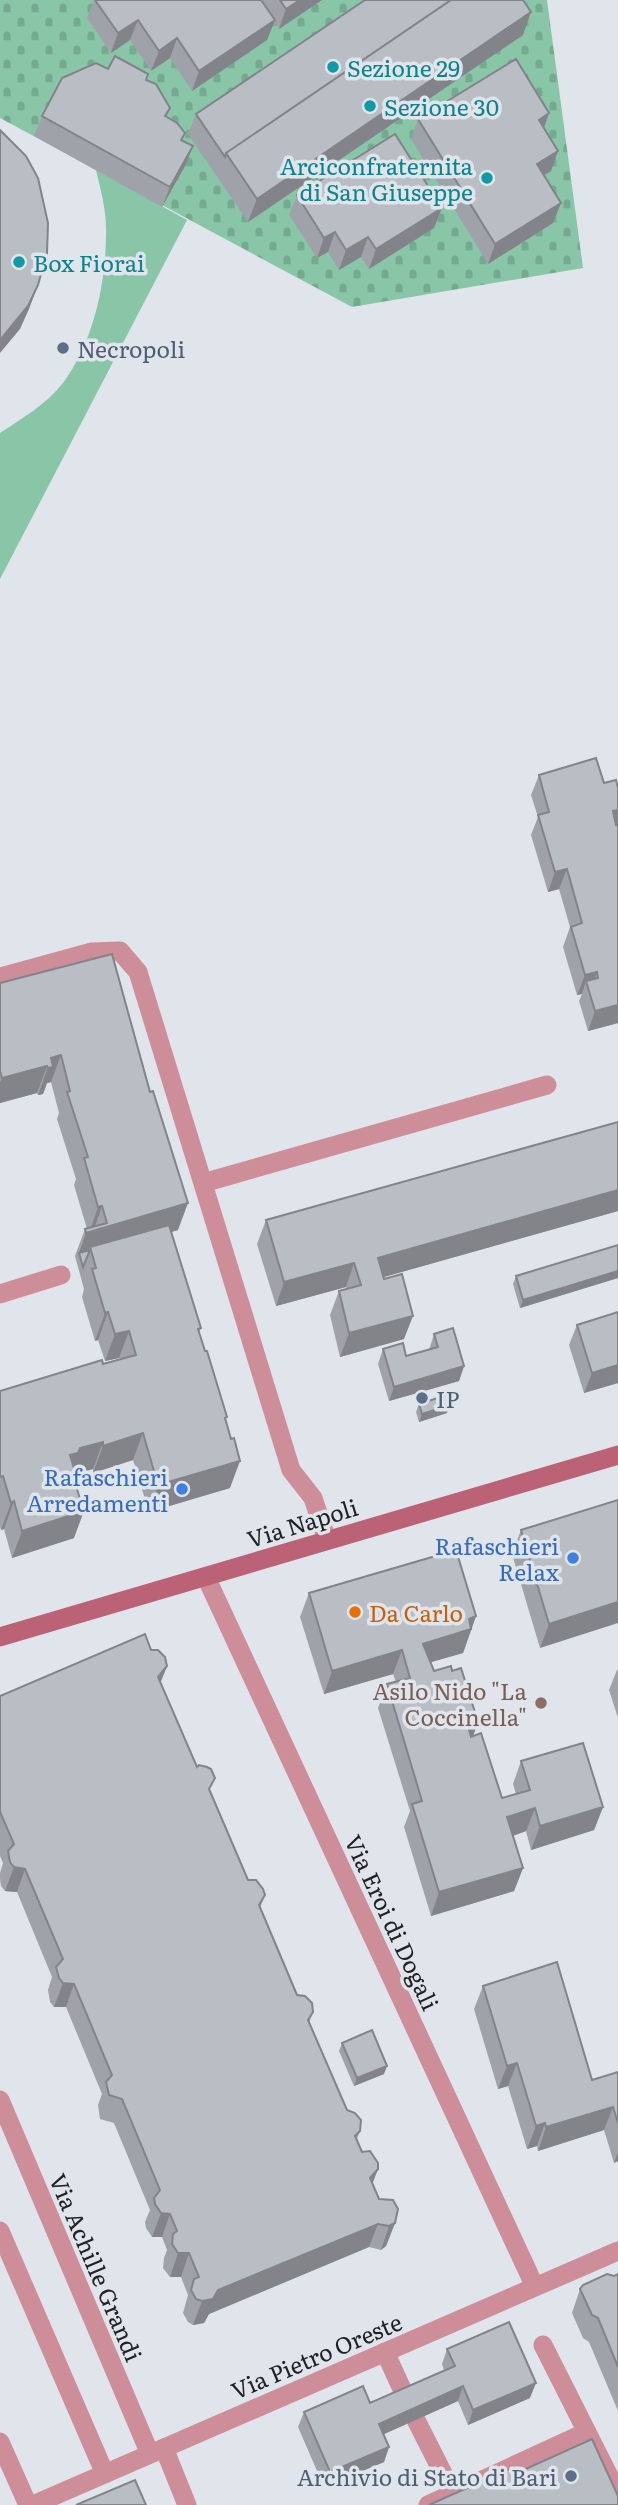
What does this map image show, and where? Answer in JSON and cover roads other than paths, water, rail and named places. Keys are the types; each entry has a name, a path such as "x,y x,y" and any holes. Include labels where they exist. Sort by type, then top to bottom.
{"main road":[{"name":"Via Napoli","path":"0,1637 618,1455"}],"street":[{"path":"0,976 92,952 120,951 138,972 291,1470 313,1498 327,1539"},
{"path":"203,1182 547,1085"},
{"path":"0,1294 61,1275"},
{"name":"Via Eroi di Dogali","path":"206,1577 535,2287"},
{"name":"Via Achille Grandi","path":"0,2100 157,2451 187,2505"},
{"path":"0,2231 104,2474"},
{"name":"Via Pietro Oreste","path":"31,2505 618,2252"},
{"path":"543,2344 618,2494"},
{"path":"385,2352 407,2400"},
{"path":"416,2420 456,2499"},
{"path":"428,2505 456,2499 587,2432"},
{"path":"0,2442 31,2505"}],"place":[{"name":"Sezione 29","path":"333,67"},
{"name":"Sezione 30","path":"370,106"},
{"name":"Arciconfraternita di San Giuseppe","path":"487,178"},
{"name":"Box Fiorai","path":"19,262"},
{"name":"Necropoli","path":"63,348"},
{"name":"IP","path":"422,1398"},
{"name":"Rafaschieri Arredamenti","path":"182,1489"},
{"name":"Rafaschieri Relax","path":"573,1558"},
{"name":"Da Carlo","path":"355,1612"},
{"name":"Asilo Nido \"La Coccinella\"","path":"541,1703"},
{"name":"Archivio di Stato di Bari","path":"571,2476"}]}
